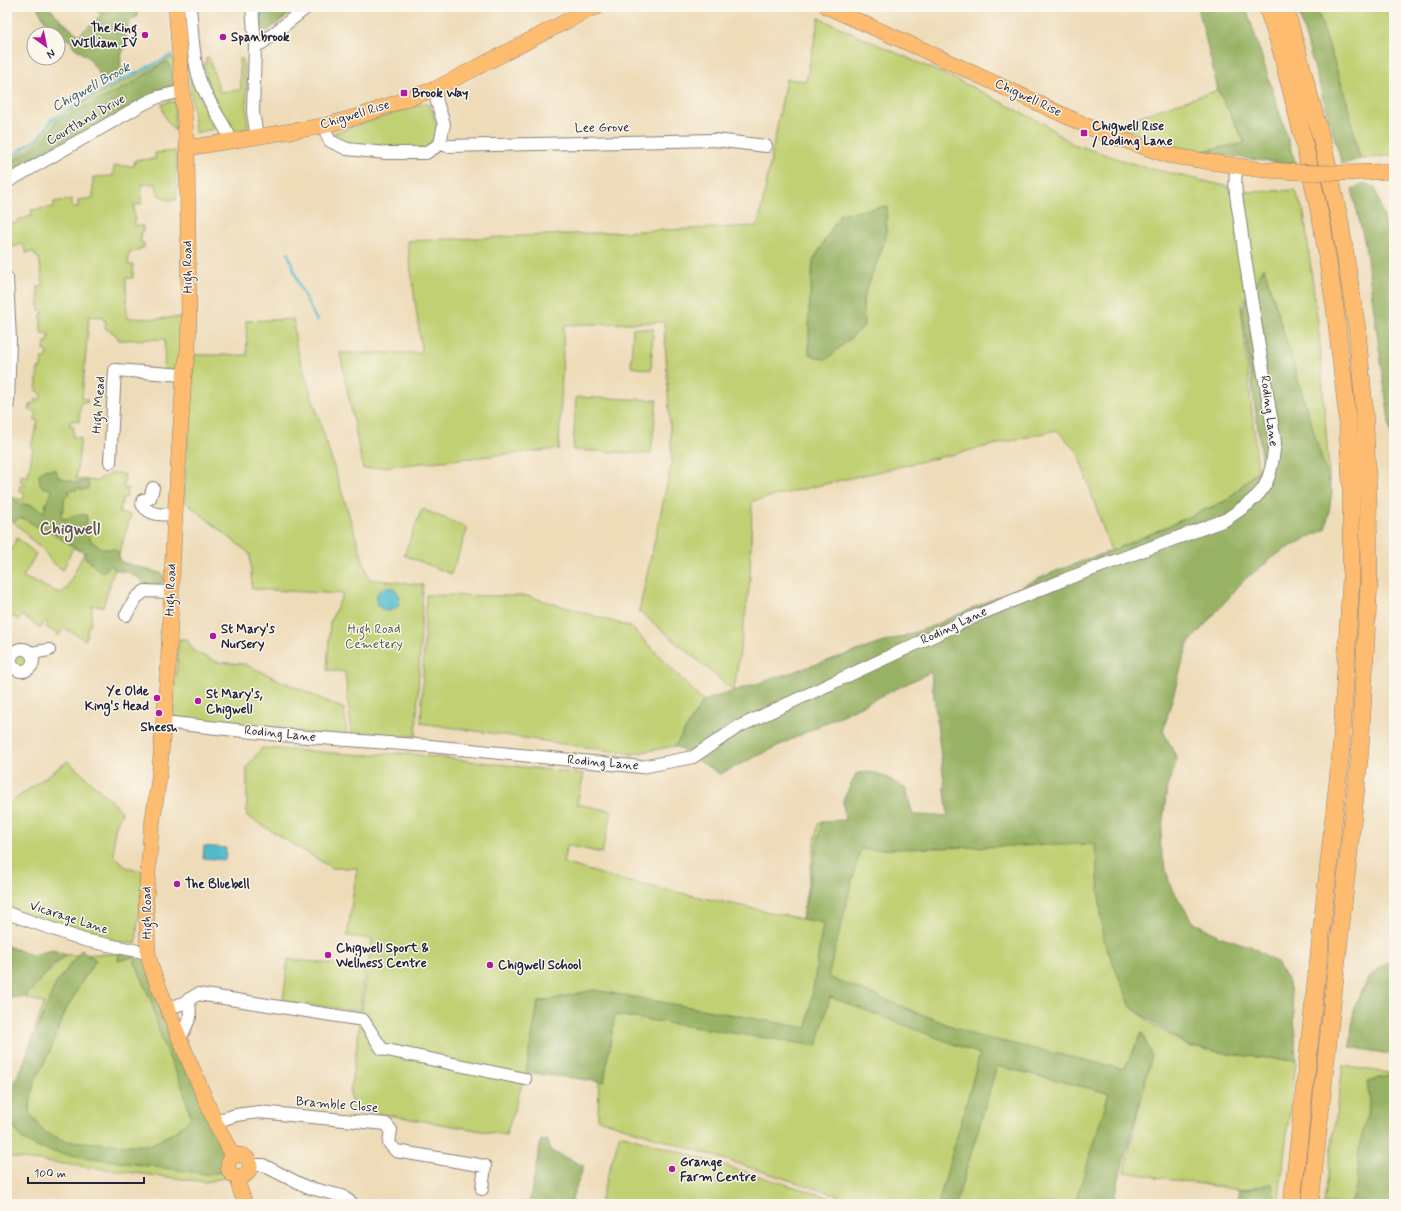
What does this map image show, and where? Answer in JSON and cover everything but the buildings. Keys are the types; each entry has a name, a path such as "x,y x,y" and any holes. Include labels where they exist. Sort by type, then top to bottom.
{"highway":[{"path":"1267,7 1280,46 1303,138 1322,224 1336,308 1347,414 1350,485 1351,579 1341,751 1292,1204"},
{"path":"1285,7 1322,141 1340,222 1357,329 1364,407 1368,492 1369,581 1360,752 1310,1204"}],"main road":[{"name":"High Road","path":"176,7 187,148 189,317 188,350 184,375 175,514 164,722 159,778 151,832 146,900 148,953 152,970 180,1039 215,1122 233,1156"},
{"name":"Chigwell Rise","path":"187,148 323,126 359,116 434,89 590,9 598,7"},
{"name":"Chigwell Rise","path":"827,7 1100,132 1167,155 1237,167"},
{"path":"1237,167 1309,174 1394,171"},
{"path":"240,1154 249,1160 249,1171 244,1176 239,1178 228,1171 228,1162 233,1156 240,1154"},
{"path":"239,1178 239,1186 245,1204"}],"street":[{"path":"190,7 199,80 232,141"},
{"path":"252,7 255,46 253,112 257,137"},
{"path":"255,46 262,43 307,7"},
{"path":"323,126 330,141 347,149 386,153 426,153 440,144 444,124 434,89"},
{"name":"Courtland Drive","path":"7,182 145,103 183,91"},
{"name":"Lee Grove","path":"440,144 448,146 715,140 766,146"},
{"name":"Roding Lane","path":"164,722 280,735 430,746 642,768 692,757 738,727 978,615 1066,579 1225,520 1248,504 1265,486 1272,465 1276,442 1242,234 1235,184 1237,167"},
{"path":"7,278 10,340 7,409"},
{"name":"High Mead","path":"110,462 115,370 184,375"},
{"path":"153,488 150,498 143,500 142,504 145,509 157,515 175,514"},
{"path":"126,615 136,598 145,591 171,592"},
{"path":"25,649 31,653 33,661 30,668 27,670 15,670 11,664 11,650 25,649"},
{"path":"31,653 49,650"},
{"name":"Vicarage Lane","path":"7,913 84,940 148,953"},
{"path":"168,1010 198,994 363,1020 382,1049 525,1079"},
{"path":"180,1039 190,1017 189,1000"},
{"name":"Bramble Close","path":"215,1122 236,1115 259,1112 386,1124 391,1130 390,1143 396,1151 485,1166 482,1189"},
{"path":"250,1166 263,1165 306,1186 342,1196 353,1204"}],"green space":[{"path":"37,7 49,7 66,25 79,35 101,15 93,7 136,7 137,17 129,21 126,34 127,44 122,53 120,65 126,73 117,80 102,78 89,58 74,47 71,41 66,38 66,26 50,26 45,21"},
{"path":"183,7 185,7 192,74 198,95 214,129 195,133"},
{"path":"259,7 299,7 263,34"},
{"path":"1198,7 1246,7 1296,165 1197,152 1245,143 1218,90"},
{"path":"1297,7 1316,7 1346,98 1360,159 1342,164"},
{"path":"1316,7 1394,7 1394,155 1360,159 1346,98"},
{"path":"819,18 972,87 1044,124 1073,144 1140,166 1251,192 1295,190 1304,213 1319,333 1330,487 1264,268 1241,306 1258,470 1227,500 1111,551 1077,451 1057,430 752,501 750,582 734,691 639,611 672,462 664,322 564,325 559,449 363,469 340,353 422,353 407,241 756,226 760,217 786,79 806,81"},
{"path":"173,57 175,91 7,177 7,162 39,140 47,128 50,120"},
{"path":"209,57 220,92 241,90 239,59 243,59 248,129 232,132 229,129 209,86 203,65 206,64 206,58"},
{"path":"168,62 173,75 173,89 65,140 58,146 7,175 7,165 29,151 47,136 56,121 127,86 162,64"},
{"path":"1218,90 1245,143 1197,152 1166,144 1113,125"},
{"path":"175,102 175,131 163,112 162,104"},
{"path":"424,103 429,105 435,118 437,129 433,142 424,148 349,146 334,139 334,133"},
{"path":"176,151 177,200 166,199 158,194 156,184 142,184 141,204 134,205 135,226 143,226 141,243 144,243 144,248 139,248 139,251 129,252 128,265 133,265 133,278 126,278 127,318 152,319 182,317 182,375 164,374 165,339 119,340 115,334 105,328 106,321 103,320 103,317 89,316 82,398 87,399 87,403 81,402 79,422 76,420 70,422 70,426 74,426 73,437 81,438 76,479 97,481 114,473 125,475 123,488 128,488 126,498 123,498 119,513 131,515 103,607 92,605 91,623 88,627 86,640 64,628 59,635 46,627 48,623 45,621 40,628 22,615 19,620 7,613 7,558 17,538 36,554 23,577 62,594 65,589 66,590 84,553 73,548 63,570 52,562 42,548 29,538 22,529 7,518 7,496 23,500 25,493 19,490 20,485 25,487 26,483 20,481 21,475 28,477 33,448 31,447 38,421 35,420 36,412 29,410 31,403 34,404 35,399 40,400 41,393 36,391 38,368 41,368 42,358 46,359 47,351 44,351 45,342 48,342 49,334 41,333 41,314 43,314 43,311 39,310 38,287 43,286 39,257 36,257 34,252 26,253 23,244 11,247 7,225 32,216 31,210 54,207 54,202 72,199 72,207 78,207 78,200 93,198 93,177 113,176 114,166 134,166 135,160 155,159 155,153"},
{"path":"1363,183 1375,187 1388,233 1394,264 1394,458 1365,244 1352,189"},
{"path":"887,206 886,238 863,299 864,326 826,360 809,354 809,311 813,261 840,214"},
{"path":"1264,267 1332,492 1326,529 1283,550 1245,579 1188,644 1163,731 1177,759 1167,787 1160,846 1170,885 1192,921 1219,936 1252,947 1277,963 1289,983 1294,1012 1296,1061 1230,1054 1188,1046 1131,1007 1103,939 1095,844 860,850 828,977 974,1035 1124,1069 1142,1033 1152,1056 1112,1204 1075,1204 1109,1093 997,1066 956,1204 938,1204 980,1054 830,997 817,1046 615,1015 604,1082 526,1072 538,1002 594,990 807,1028 823,923 802,919 822,821 845,820 843,800 856,774 870,772 888,778 906,789 913,815 948,816 931,672 720,774 675,746 703,701 928,628 1056,571 1119,548 1227,500 1263,466 1242,309"},
{"name":"High Road Cemetery","path":"293,319 296,346 369,579 423,585 416,736 352,737 345,672 327,670 330,622 343,594 252,589 250,554 184,501 193,355 247,355 246,321"},
{"path":"633,328 653,329 651,370 631,367"},
{"path":"576,397 657,400 651,454 573,450"},
{"path":"44,470 56,470 58,477 77,483 87,480 89,486 88,489 82,490 78,488 76,490 69,491 69,494 64,498 64,507 61,515 62,519 86,515 87,520 85,528 92,542 103,549 115,549 118,552 120,561 163,574 165,579 159,586 149,584 147,587 140,579 128,572 114,570 112,565 105,571 99,570 85,558 85,551 72,546 47,529 38,527 23,518 17,519 15,522 7,516 7,496 22,504 31,505 44,512 46,503 52,493 50,489 43,487 40,484 39,474"},
{"path":"422,509 468,528 451,574 404,555"},
{"path":"426,595 528,596 631,627 703,701 679,745 633,754 421,723"},
{"path":"179,639 187,639 193,651 217,662 244,664 344,709 347,738 172,717"},
{"path":"22,652 29,657 30,660 25,667 22,668 15,663 14,660 19,653"},
{"name":"Chigwell School","path":"262,748 364,755 401,753 584,774 577,804 612,811 602,853 567,845 563,863 625,881 802,919 818,824 845,820 1099,840 1131,1007 1156,1027 1188,1046 1230,1054 1296,1061 1278,1204 1276,1204 1272,1184 1240,1190 1124,1172 1145,1081 1112,1204 864,1204 598,1119 599,1080 526,1072 506,1135 352,1109 350,1093 372,939 347,936 357,868 332,868 247,816 247,767"},
{"path":"68,761 118,807 122,813 115,829 114,856 126,867 143,871 136,944 87,937 7,907 7,805"},
{"path":"7,946 32,955 53,950 66,955 53,965 26,996 11,998 7,996"},
{"path":"120,948 148,953 233,1156 227,1168 218,1173 206,1174 63,1154 38,1148 22,1139 7,1116 7,1097 26,1059 55,985 81,950 96,960 65,1012 51,1049 34,1083 29,1112 44,1132 66,1141 125,1145 150,1145 178,1130 191,1117 182,1086 163,1044 151,1001 133,957 118,961"},
{"path":"148,953 227,1177 206,1182 7,1157 7,1114 44,1003 25,998 40,980 66,955"},
{"path":"1394,957 1394,1055 1350,1047 1354,1007 1369,977"},
{"path":"288,959 365,968 360,1011 283,1002"},
{"path":"1343,1066 1394,1074 1394,1204 1324,1204"},
{"path":"1388,1076 1394,1079 1393,1196 1390,1204 1351,1204 1356,1187 1359,1148 1370,1103 1367,1081"},
{"name":"Grange Farm Centre","path":"620,1134 851,1204 599,1204"},
{"path":"541,1140 548,1141 551,1151 584,1166 572,1198 572,1204 529,1204"},
{"path":"1272,1184 1276,1204 1237,1204 1240,1190"}],"water":[{"path":"388,587 393,588 399,594 399,604 393,610 388,611 383,610 377,604 376,599 377,594 383,588"},
{"path":"204,846 226,848 225,860 203,858"}],"waterway":[{"name":"Chigwell Brook","path":"264,17 267,7"},
{"name":"Chigwell Brook","path":"7,159 37,139 51,121 95,94 172,55"},
{"path":"288,253 300,287 317,321"}],"place":[{"name":"The King WIlliam IV","path":"145,35"},
{"name":"Spanbrook","path":"223,37"},
{"name":"Brook Way","path":"404,93"},
{"name":"Chigwell Rise / Roding Lane","path":"1084,133"},
{"name":"St Mary's Nursery","path":"213,636"},
{"name":"Ye Olde King's Head","path":"157,698"},
{"name":"St Mary's, Chigwell","path":"198,701"},
{"name":"Sheesh","path":"159,713"},
{"name":"The Bluebell","path":"177,884"},
{"name":"Chigwell Sport & Wellness Centre","path":"328,955"},
{"name":"Chigwell School","path":"490,965"},
{"name":"Grange Farm Centre","path":"672,1169"}],"district":[{"name":"Chigwell","path":"70,529"}]}
